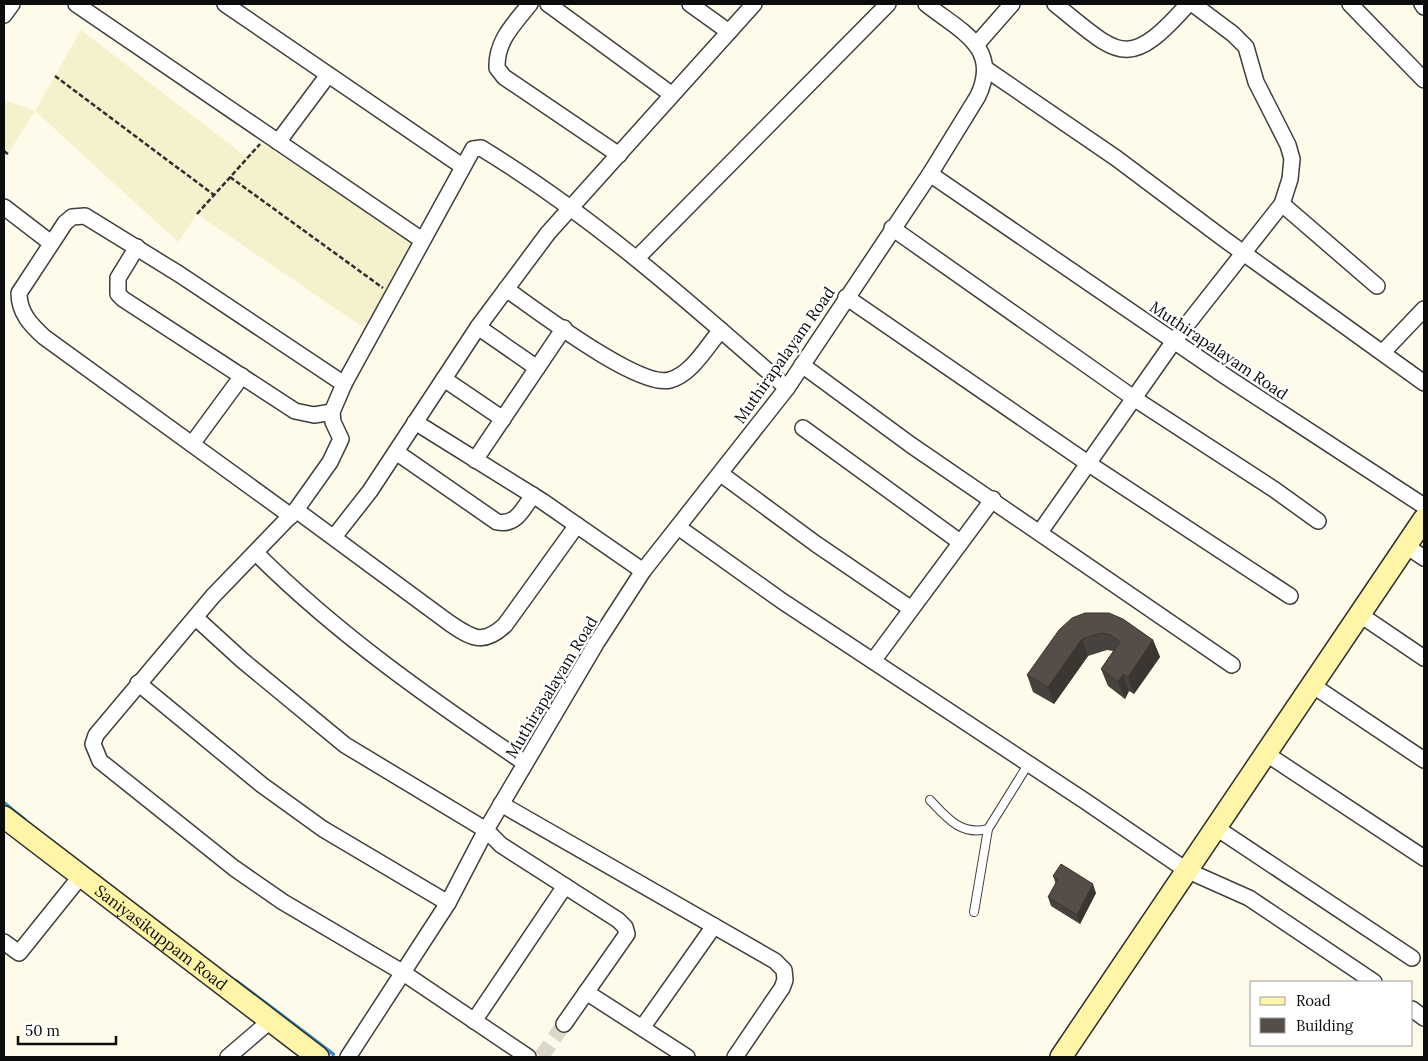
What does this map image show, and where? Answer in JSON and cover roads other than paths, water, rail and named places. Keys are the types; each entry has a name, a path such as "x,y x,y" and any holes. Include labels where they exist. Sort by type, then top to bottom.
{"street":[{"path":"4,15 12,4"},
{"path":"76,4 422,240"},
{"path":"225,4 245,9 328,75 462,166"},
{"path":"530,4 507,32 498,47 497,68 504,77 619,155"},
{"path":"548,4 671,94"},
{"path":"690,4 729,32"},
{"path":"334,537 370,491 478,326 506,289 571,207 754,4"},
{"path":"637,258 888,4"},
{"path":"976,45 1012,4"},
{"path":"1055,4 1101,40 1114,48 1127,50 1139,48 1152,40 1188,4"},
{"path":"1040,532 1174,341 1282,204 1290,179 1292,159 1288,145 1256,82 1246,47 1233,34 1193,4"},
{"path":"1350,4 1424,80"},
{"path":"930,174 978,96 984,83 986,69 984,58 976,45 936,7"},
{"path":"986,69 1040,104 1116,158 1244,254 1424,383"},
{"path":"278,142 328,75"},
{"path":"528,1057 402,972 283,902 242,874 100,761 93,744 96,735 138,682 293,513 340,446 340,434 333,422 332,412 344,384 473,149 481,148 532,179 571,207 637,258 787,388"},
{"name":"Muthirapalayam Road","path":"348,1057 448,903 501,804 597,642 643,571 787,388 892,228 930,174 1174,341 1424,506"},
{"path":"1282,204 1377,286"},
{"path":"4,207 51,243"},
{"path":"344,384 137,247 95,221 78,215 65,223 19,293 19,302 31,325 68,354 192,444 293,513 334,537 461,631 482,639 490,638 505,625 577,525"},
{"path":"892,228 1135,398 1275,490 1318,521"},
{"path":"137,247 118,278 118,294 295,411 314,415 332,412"},
{"path":"506,289 636,374 653,380 669,380 691,366 721,330"},
{"path":"846,297 1089,464 1290,596"},
{"path":"1383,352 1424,309"},
{"path":"478,326 537,368"},
{"path":"475,460 564,328"},
{"path":"802,365 911,446 992,499 1232,665"},
{"path":"192,444 242,376"},
{"path":"444,379 503,418"},
{"path":"415,422 532,495 643,571"},
{"path":"803,428 960,542"},
{"path":"396,452 497,522 506,524 512,522 519,516 532,495"},
{"path":"721,474 816,544 910,608"},
{"path":"873,660 992,499"},
{"path":"1061,1057 1358,614 1424,519"},
{"path":"678,527 782,600 1029,763 1186,870 1249,898 1373,981"},
{"path":"1405,545 1424,558"},
{"path":"256,553 282,579 358,645 446,710 525,764"},
{"path":"1358,614 1424,658"},
{"path":"196,618 261,676 345,745 486,830 501,845 618,920 625,927 627,934 564,1024"},
{"path":"138,682 262,786 323,829 448,903"},
{"path":"1312,685 1424,760"},
{"path":"1265,752 1424,858"},
{"path":"501,804 775,961 784,970 785,980 782,988 735,1057"},
{"name":"Saniyasikuppam Road","path":"4,816 80,877 318,1057"},
{"path":"1215,827 1412,958"},
{"path":"4,942 19,952 80,877"},
{"path":"474,1021 565,886"},
{"path":"642,1028 714,926"},
{"path":"586,992 687,1057"},
{"path":"1413,1010 1424,1018"},
{"path":"228,1057 270,1021"}],"lane":[{"path":"974,912 988,829 1029,763"},
{"path":"930,800 945,816 965,829 976,832 988,829"}],"waterway":[{"path":"4,803 25,820"},
{"path":"236,981 333,1054"}],"tunnel":[{"path":"541,1057 564,1024"}]}
